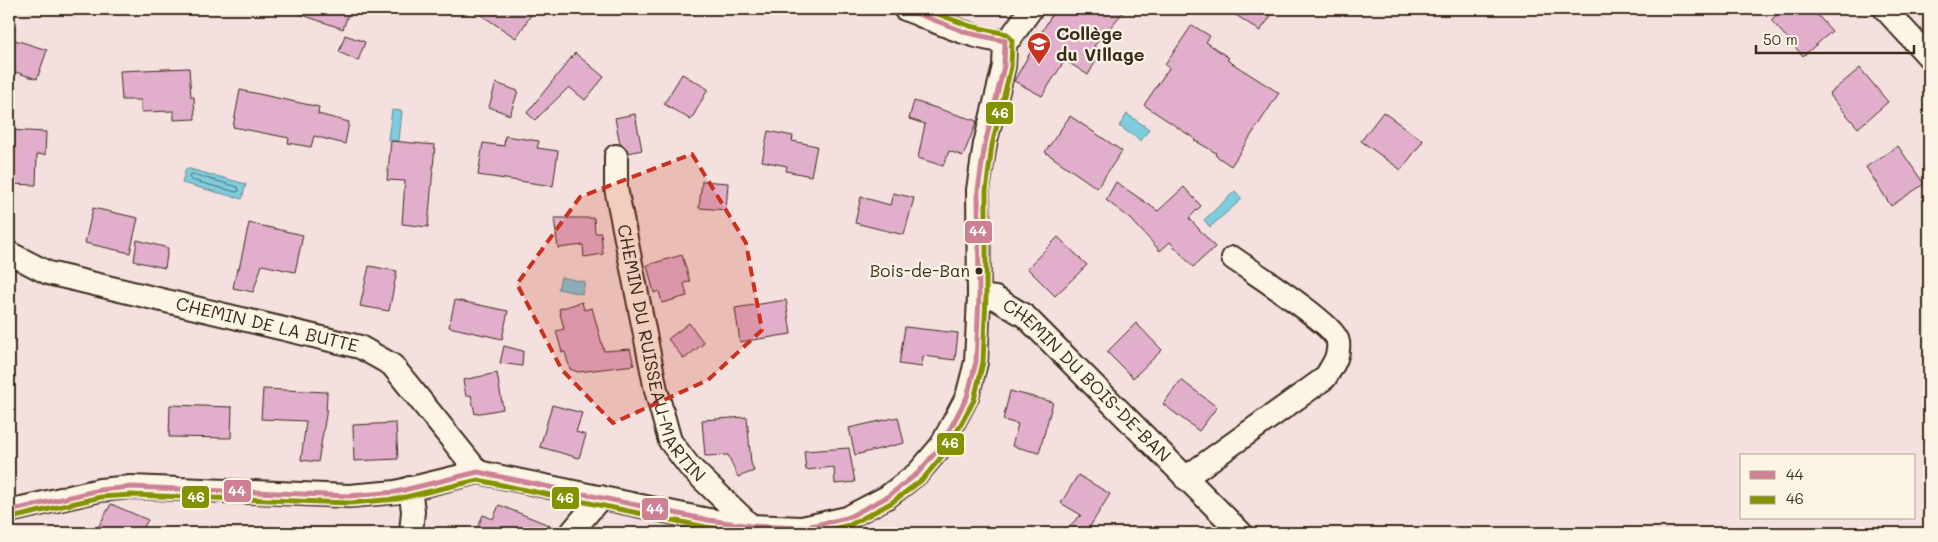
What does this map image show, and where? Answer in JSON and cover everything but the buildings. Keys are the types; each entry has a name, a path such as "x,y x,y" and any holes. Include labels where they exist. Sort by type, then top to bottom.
{"street":[{"path":"905,9 995,41 1005,41 1011,37 1031,9"},
{"path":"1884,9 1929,57"},
{"path":"9,511 100,490 131,487 349,496 396,492 478,472 708,520 751,526 802,531 847,518 888,497 918,473 941,446 967,397 976,362 979,296 978,190 986,144 1004,66 1005,41"},
{"name":"CHEMIN DU RUISSEAU-MARTIN","path":"616,156 616,188 656,390 670,441 689,466 751,526"},
{"name":"CHEMIN DE LA BUTTE","path":"9,254 48,272 360,347 392,365 478,472"},
{"name":"CHEMIN DU BOIS-DE-BAN","path":"1185,478 1325,378 1337,358 1338,340 1326,325 1233,258"},
{"name":"CHEMIN DU BOIS-DE-BAN","path":"979,296 995,298 1025,316 1241,533"},
{"path":"410,488 413,511 410,533"},
{"path":"571,533 601,497"}],"highlighted area":[{"path":"692,154 746,243 762,330 708,380 613,423 562,370 517,284 580,197"}],"water":[{"path":"392,110 402,111 399,141 388,140"},
{"path":"1127,114 1149,129 1141,141 1119,126"},
{"path":"186,168 246,184 242,199 182,183"},
{"path":"1235,191 1242,199 1210,227 1204,220"},
{"path":"561,277 585,282 582,294 558,289"}],"transit line":[{"name":"44","path":"905,9 968,33 1005,41"},
{"name":"46","path":"813,533 850,525 891,503 923,479 947,450 974,400 983,362 986,296 986,191 992,145 1011,67 1012,40 1007,34 970,26 924,9"},
{"name":"44","path":"9,511 100,490 131,487 349,496 396,492 478,472 708,520 751,526 802,528 847,518 887,497 918,473 941,446 967,397 976,362 979,296 978,190 985,144 1004,66 1005,41"},
{"name":"46","path":"11,518 101,497 131,495 350,503 397,499 478,480 706,527 749,533"}],"place":[{"name":"Collège du Village","path":"1039,65"},
{"name":"Bois-de-Ban","path":"979,271"}]}
